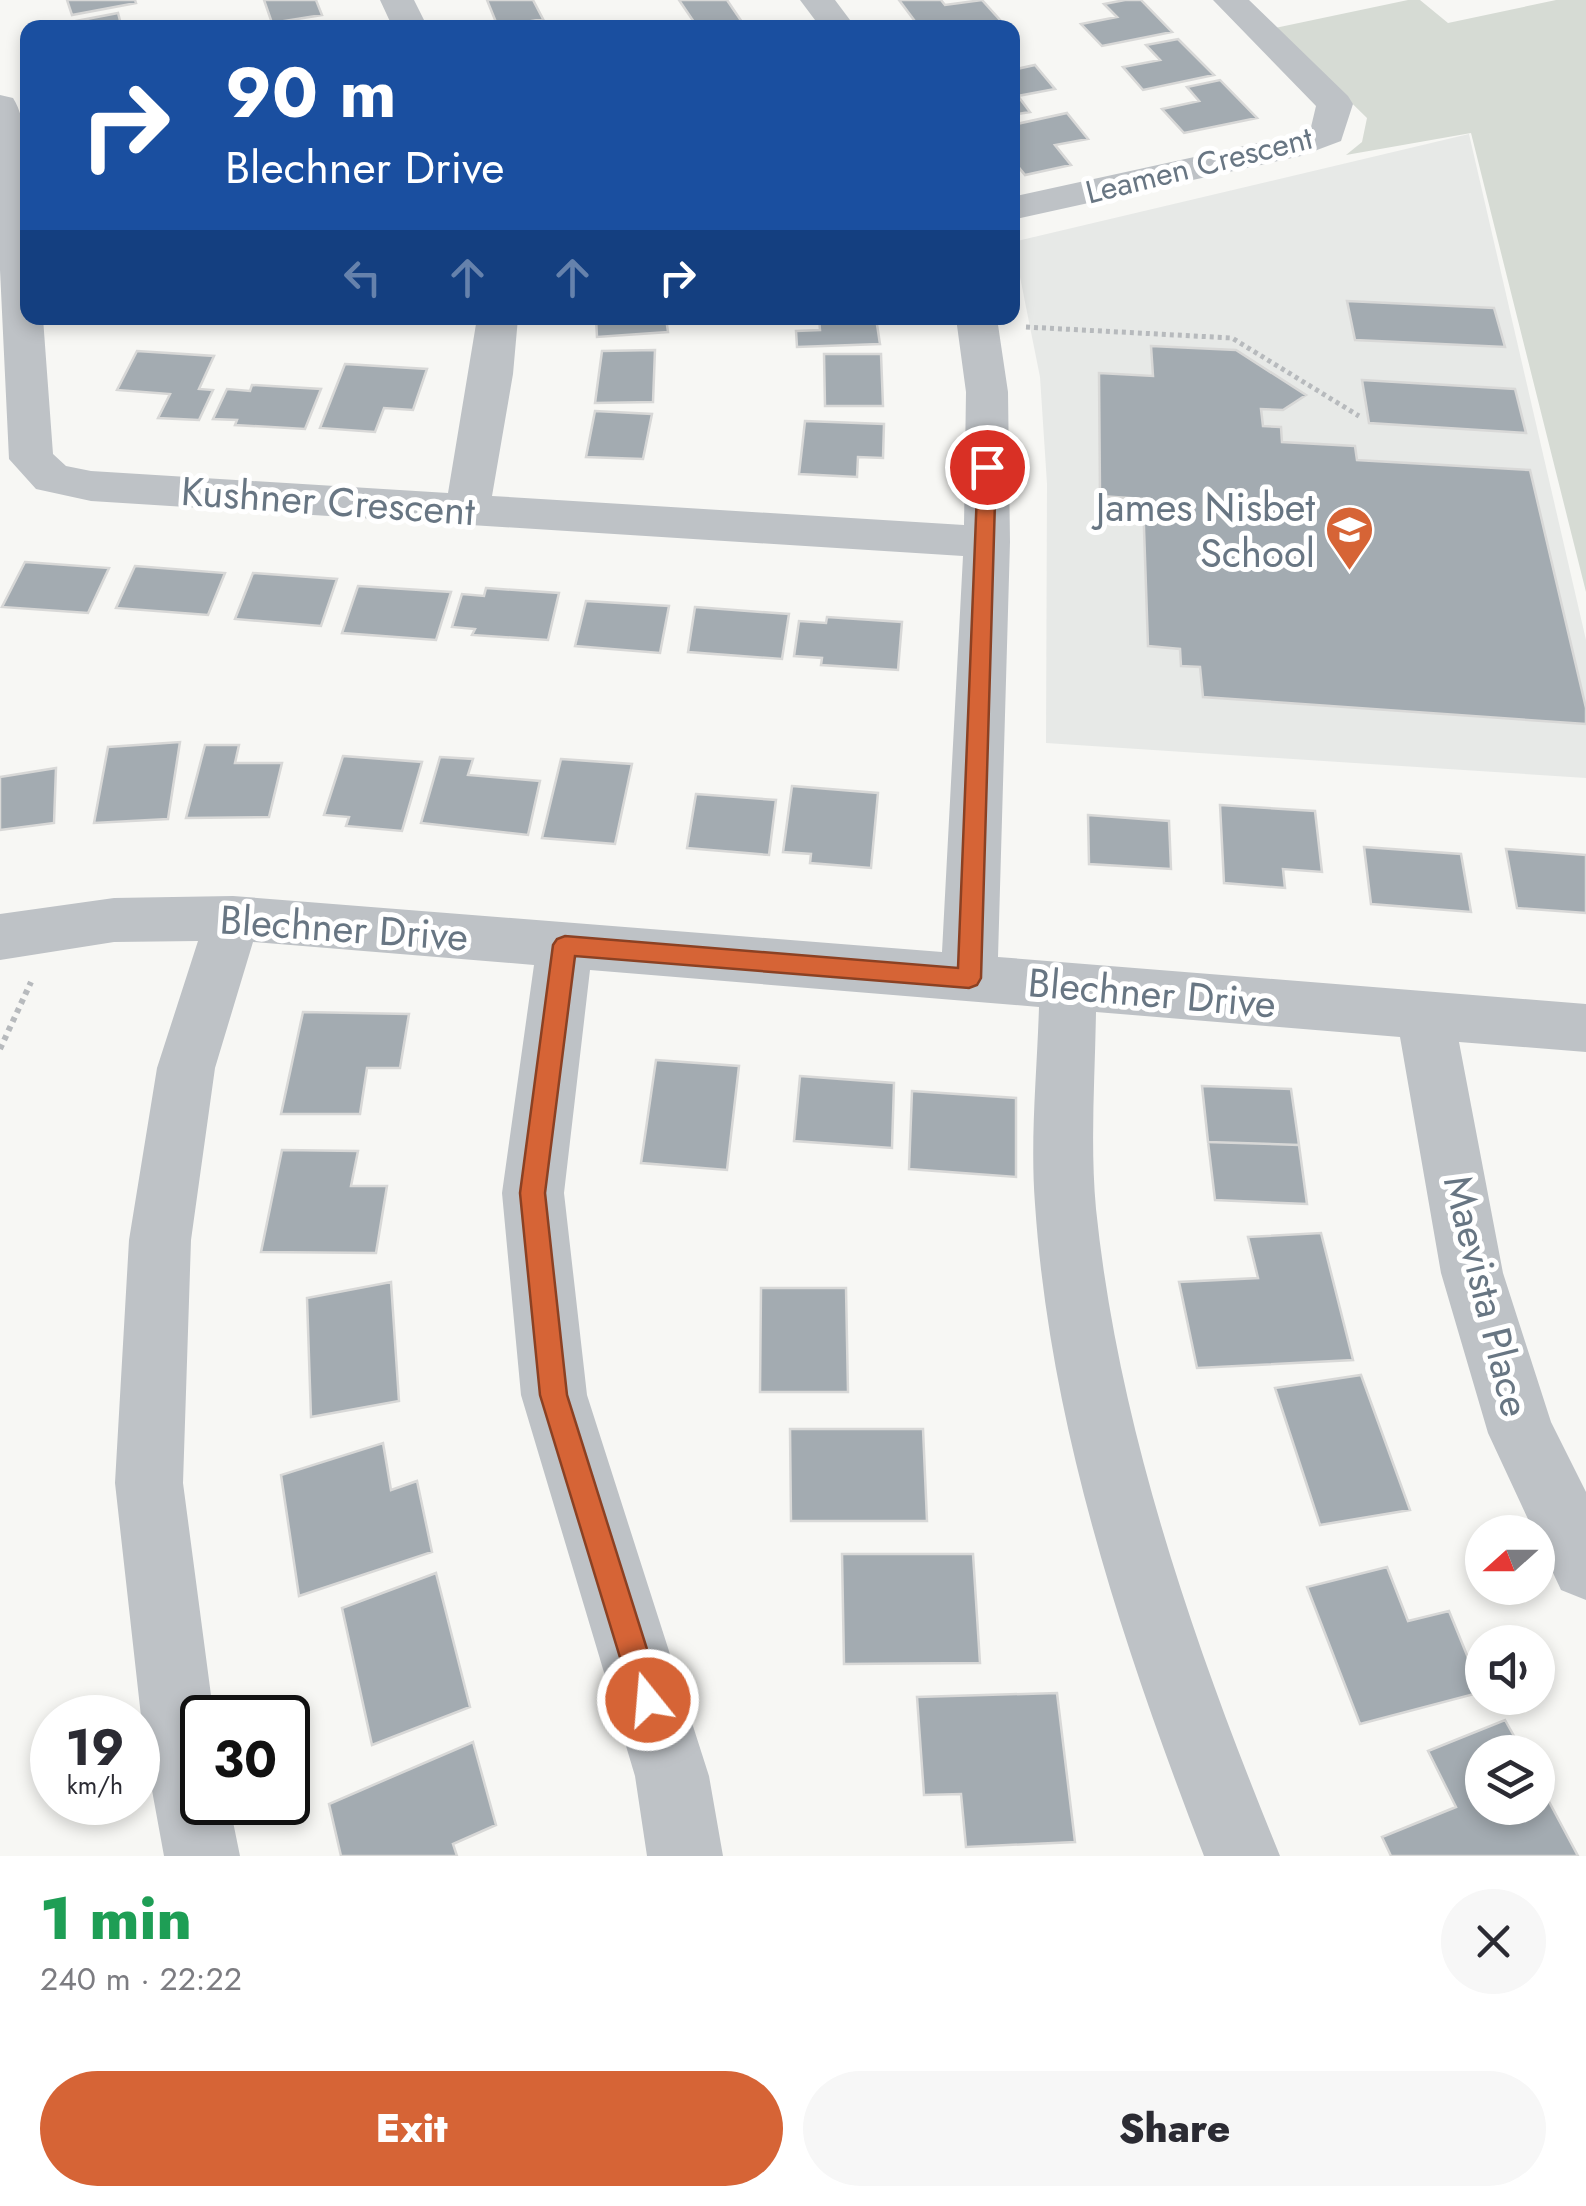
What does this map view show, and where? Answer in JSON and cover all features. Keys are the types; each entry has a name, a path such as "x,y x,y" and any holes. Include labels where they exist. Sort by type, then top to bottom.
{"street":[{"path":"817,0 833,20"},
{"name":"Leamen Crescent","path":"1020,207 1301,145 1328,132 1335,104 1230,0"},
{"name":"Kushner Crescent","path":"0,106 16,200 20,274"},
{"name":"Kushner Crescent","path":"23,325 30,459 52,478 91,486 987,542"},
{"path":"467,510 497,325"},
{"path":"969,978 987,542 988,392 978,325"},
{"path":"202,1856 182,1752 149,1483 160,1240 186,1068 233,918"},
{"name":"Blechner Drive","path":"17,956 114,920 233,918 1586,1028"},
{"path":"565,945 532,1193 554,1395 672,1776 685,1856"},
{"path":"1068,986 1064,1185 1080,1309 1108,1455 1196,1744 1242,1856"},
{"name":"Maevista Place","path":"1425,1015 1472,1272 1521,1434 1586,1565"}],"path":[{"path":"1026,327 1232,338 1359,416"},
{"path":"0,1050 17,956"}],"shaded area":[{"path":"1420,0 1448,23 1556,0 1586,0 1586,592 1471,133 1346,155 1362,142 1367,118 1275,28"},
{"path":"1469,134 1586,640 1586,778 1046,743 1047,484 1040,377 1020,277 1020,240"}],"building":[{"path":"67,0 135,0 136,3 72,15"},
{"path":"264,0 316,0 322,15 291,20 271,20"},
{"path":"487,0 533,0 543,19 537,20 495,20"},
{"path":"679,0 727,0 741,20 693,20"},
{"path":"899,0 941,0 945,5 982,0 1000,20 914,20"},
{"path":"1141,0 1172,32 1102,46 1081,24 1117,17 1104,4"},
{"path":"118,13 120,20 81,20"},
{"path":"1178,39 1214,75 1143,90 1123,67 1160,60 1146,45"},
{"path":"1035,65 1055,89 1020,96 1020,68"},
{"path":"1220,80 1257,118 1184,133 1162,109 1199,101 1187,87"},
{"path":"1020,99 1030,112 1020,114"},
{"path":"1067,113 1088,139 1055,145 1071,165 1025,175 1020,169 1020,123"},
{"path":"1347,301 1494,308 1505,347 1355,340"},
{"path":"596,325 667,325 668,332 597,337"},
{"path":"820,325 877,325 880,344 797,347 796,331 820,330"},
{"name":"James Nisbet School","path":"1151,346 1236,350 1306,395 1283,410 1261,409 1263,426 1281,427 1282,442 1355,446 1357,460 1530,470 1586,708 1586,724 1203,697 1200,667 1181,666 1180,649 1148,646 1143,499 1100,496 1099,373 1153,376"},
{"path":"655,350 653,402 595,403 602,351"},
{"path":"137,351 214,356 199,389 213,390 199,420 158,418 170,394 117,390"},
{"path":"824,354 881,354 883,406 825,406"},
{"path":"345,364 427,369 413,410 384,408 375,432 320,428"},
{"path":"1362,380 1515,389 1526,433 1369,423"},
{"path":"252,385 321,389 305,429 235,425 237,420 213,419 227,389 250,391"},
{"path":"595,411 652,414 643,459 586,457"},
{"path":"805,421 884,424 883,458 858,457 857,477 799,474"},
{"path":"25,562 109,568 88,613 2,607"},
{"path":"135,566 225,573 208,615 116,608"},
{"path":"253,573 337,579 321,626 235,619"},
{"path":"358,586 451,592 436,640 342,633"},
{"path":"486,588 559,593 548,640 472,635 475,629 452,627 462,594 484,596"},
{"path":"586,601 669,606 660,653 575,646"},
{"path":"695,607 789,614 782,659 688,652"},
{"path":"827,617 902,622 898,670 821,665 822,658 794,656 799,621 826,623"},
{"path":"180,742 168,819 94,823 108,747"},
{"path":"205,745 239,745 235,763 282,763 269,817 186,818"},
{"path":"343,756 422,762 402,831 346,826 349,817 324,815"},
{"path":"440,757 473,759 468,775 540,781 528,835 421,823"},
{"path":"561,759 632,764 615,844 542,838"},
{"path":"56,768 54,823 0,830 0,777"},
{"path":"792,786 878,793 871,868 810,863 811,854 783,852"},
{"path":"696,794 776,800 769,855 687,848"},
{"path":"1220,805 1315,811 1322,872 1283,869 1285,888 1224,883"},
{"path":"1088,815 1169,821 1171,869 1089,864"},
{"path":"1364,847 1461,854 1471,912 1371,904"},
{"path":"1506,849 1586,855 1586,913 1517,908"},
{"path":"303,1012 409,1014 400,1068 367,1068 360,1114 281,1114"},
{"path":"656,1060 739,1066 727,1170 641,1163"},
{"path":"800,1076 894,1083 892,1148 794,1141"},
{"path":"1202,1086 1291,1089 1299,1145 1208,1142"},
{"path":"912,1091 1016,1098 1016,1177 909,1169"},
{"path":"1208,1142 1299,1145 1307,1204 1215,1200"},
{"path":"282,1150 358,1151 351,1186 387,1186 376,1253 261,1252"},
{"path":"1321,1233 1353,1360 1197,1368 1179,1282 1258,1278 1248,1237"},
{"path":"391,1282 399,1401 311,1417 307,1298"},
{"path":"761,1288 846,1288 848,1392 760,1392"},
{"path":"1361,1375 1410,1510 1320,1525 1275,1388"},
{"path":"790,1429 923,1429 927,1521 791,1521"},
{"path":"383,1443 391,1490 417,1481 432,1552 299,1596 281,1475"},
{"path":"842,1554 973,1554 980,1663 844,1664"},
{"path":"1387,1567 1408,1621 1449,1611 1465,1650 1465,1696 1360,1724 1307,1587"},
{"path":"436,1573 470,1707 372,1745 342,1608"},
{"path":"1057,1693 1075,1842 966,1847 961,1794 924,1795 917,1697"},
{"path":"1505,1720 1513,1735 1468,1735"},
{"path":"1465,1736 1465,1825 1555,1825 1555,1813 1578,1856 1391,1856 1382,1837 1456,1807 1428,1751"},
{"path":"473,1742 496,1825 453,1844 457,1856 341,1856 329,1804"}],"place":[{"name":"James Nisbet School","path":"1350,572"}],"route":[{"path":"648,1700 554,1395 532,1193 565,945 969,978 987,467"}]}
